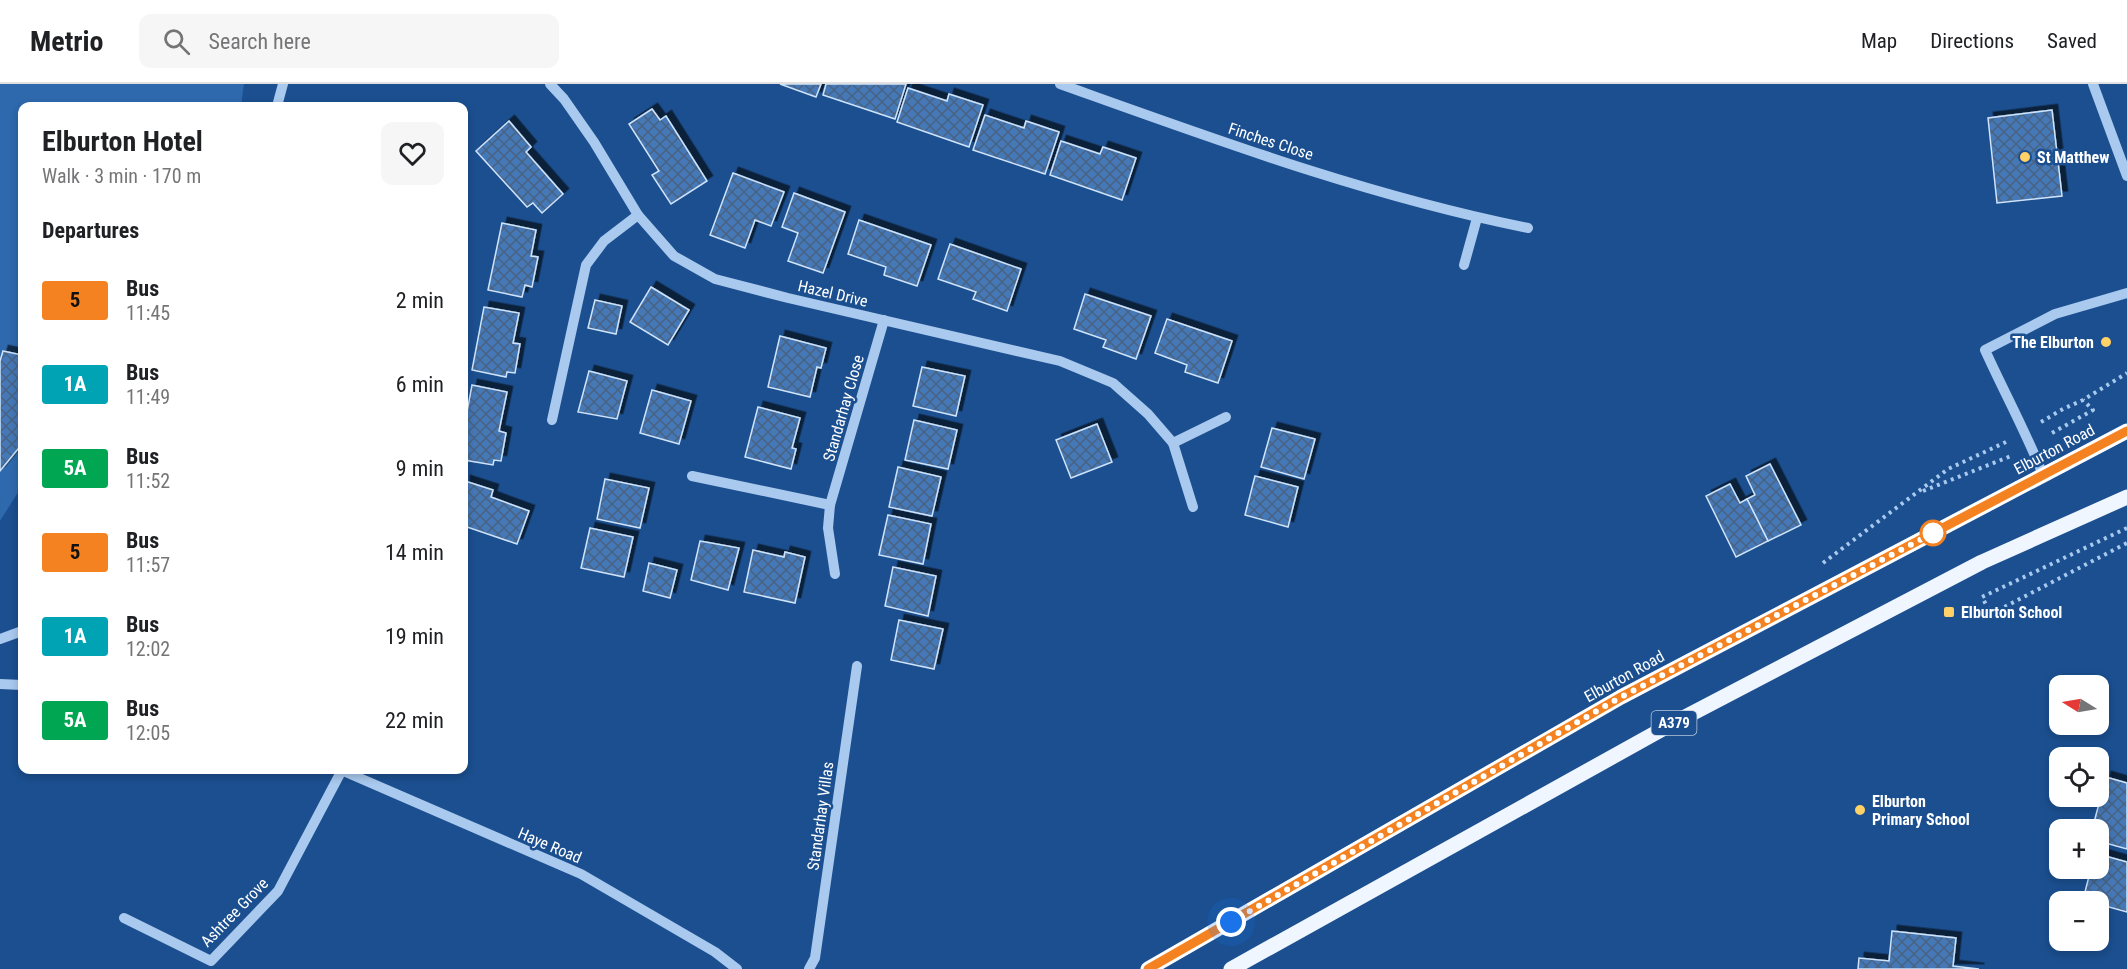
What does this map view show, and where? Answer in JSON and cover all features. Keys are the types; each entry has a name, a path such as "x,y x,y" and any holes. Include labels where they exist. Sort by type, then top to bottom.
{"main road":[{"name":"Elburton Road","path":"1148,969 1621,697 2127,431"},
{"name":"A379","path":"1231,969 1668,726 1982,562 2127,497"}],"street":[{"path":"278,102 283,84"},
{"name":"Hazel Drive","path":"549,84 564,99 594,142 638,215 674,256 715,279 1060,361 1113,383 1148,414 1173,443 1193,507"},
{"name":"Finches Close","path":"1060,84 1262,156 1477,218 1528,228"},
{"path":"2093,84 2126,172"},
{"path":"552,420 585,265 604,242 638,215"},
{"path":"1464,265 1477,218"},
{"path":"2043,475 2026,432 2014,414 1984,350 2055,314 2127,293"},
{"name":"Standarhay Close","path":"835,574 828,528 830,504 884,320"},
{"path":"1173,443 1226,417"},
{"path":"692,476 830,504"},
{"path":"0,639 18,632"},
{"name":"Standarhay Villas","path":"809,969 815,958 857,666"},
{"path":"0,684 18,685"},
{"name":"Ashtree Grove","path":"124,918 211,961 278,891 339,774"},
{"name":"Haye Road","path":"350,774 581,874 715,952 737,969"}],"path":[{"path":"1815,595 1824,561 1948,469 2026,432 2127,373"},
{"path":"2052,433 2093,410 2083,400"},
{"path":"1920,492 2011,456"},
{"path":"2127,528 1982,597 1991,614 2127,543"}],"shaded area":[{"path":"0,84 244,84 242,102 18,102 18,492 0,521"}],"building":[{"path":"780,84 821,84 816,97"},
{"path":"826,84 906,84 895,119 823,95"},
{"path":"908,88 947,101 949,94 983,105 969,147 897,122"},
{"path":"652,109 660,120 666,116 707,181 671,204 652,175 659,171 629,124"},
{"name":"St Matthew","path":"2052,110 2062,196 1997,203 1988,118"},
{"path":"985,115 1024,128 1026,121 1059,132 1045,174 973,150"},
{"path":"509,121 531,147 526,152 563,194 542,213 533,203 527,207 476,151"},
{"path":"1061,141 1100,154 1103,147 1136,158 1122,200 1050,175"},
{"path":"733,173 784,192 771,226 755,220 745,248 710,235"},
{"path":"794,193 845,212 823,273 788,261 798,233 782,227"},
{"path":"859,220 931,245 917,286 884,275 886,267 848,254"},
{"path":"502,223 536,230 531,256 538,257 532,287 525,285 522,297 488,290"},
{"path":"950,244 1021,269 1007,311 973,299 976,292 938,279"},
{"path":"651,287 689,310 668,345 630,322"},
{"path":"1085,294 1151,316 1136,359 1103,347 1106,340 1074,329"},
{"path":"595,300 622,306 616,334 588,328"},
{"path":"484,307 519,313 513,343 520,344 515,373 507,372 506,377 472,370"},
{"path":"1167,319 1232,341 1218,383 1185,372 1187,365 1155,353"},
{"path":"780,336 826,348 821,368 817,367 810,397 768,387"},
{"path":"3,351 18,354 18,449 0,471 0,361"},
{"path":"922,367 965,376 956,416 913,406"},
{"path":"589,371 627,381 617,419 578,412"},
{"path":"472,385 507,392 499,431 506,433 501,461 494,460 493,465 468,461 468,406"},
{"path":"652,390 691,401 679,444 640,433"},
{"path":"758,407 800,418 792,448 796,449 791,469 745,457"},
{"path":"914,420 957,430 948,469 905,460"},
{"path":"1097,424 1112,462 1071,478 1056,440"},
{"path":"1272,428 1315,439 1304,479 1261,467"},
{"path":"1770,464 1801,525 1768,541 1747,499 1755,495 1746,476"},
{"path":"898,467 941,477 932,516 889,507"},
{"path":"1255,476 1298,487 1288,527 1245,515"},
{"path":"605,479 649,488 640,528 597,519"},
{"path":"468,482 493,490 491,497 529,511 517,544 468,527"},
{"path":"1730,484 1740,503 1747,499 1768,541 1736,557 1706,496"},
{"path":"888,515 931,524 923,564 879,555"},
{"path":"590,528 633,537 624,577 581,568"},
{"path":"700,541 739,548 728,590 691,580"},
{"path":"753,550 784,557 785,552 805,557 795,603 744,592"},
{"path":"649,563 677,570 670,598 643,591"},
{"path":"893,567 936,576 928,616 885,606"},
{"path":"899,620 943,629 934,669 891,660"},
{"path":"2109,778 2127,783 2127,849 2109,844 2109,819 2095,819 2098,807 2109,807"},
{"path":"2109,857 2127,862 2127,912 2109,907 2109,891 2085,891 2088,879 2109,879"},
{"path":"1892,931 1956,938 1953,966 1979,969 1858,969 1859,958 1889,961"}],"bus line":[{"name":"5","path":"1148,969 1621,697 2127,431"}],"place":[{"name":"St Matthew","path":"2025,157"},
{"name":"The Elburton","path":"2106,342"},
{"name":"Elburton School","path":"1949,612"},
{"name":"Elburton Primary School","path":"1860,810"}],"route":[{"path":"1231,922 1621,697 1939,530 1933,533"}]}
